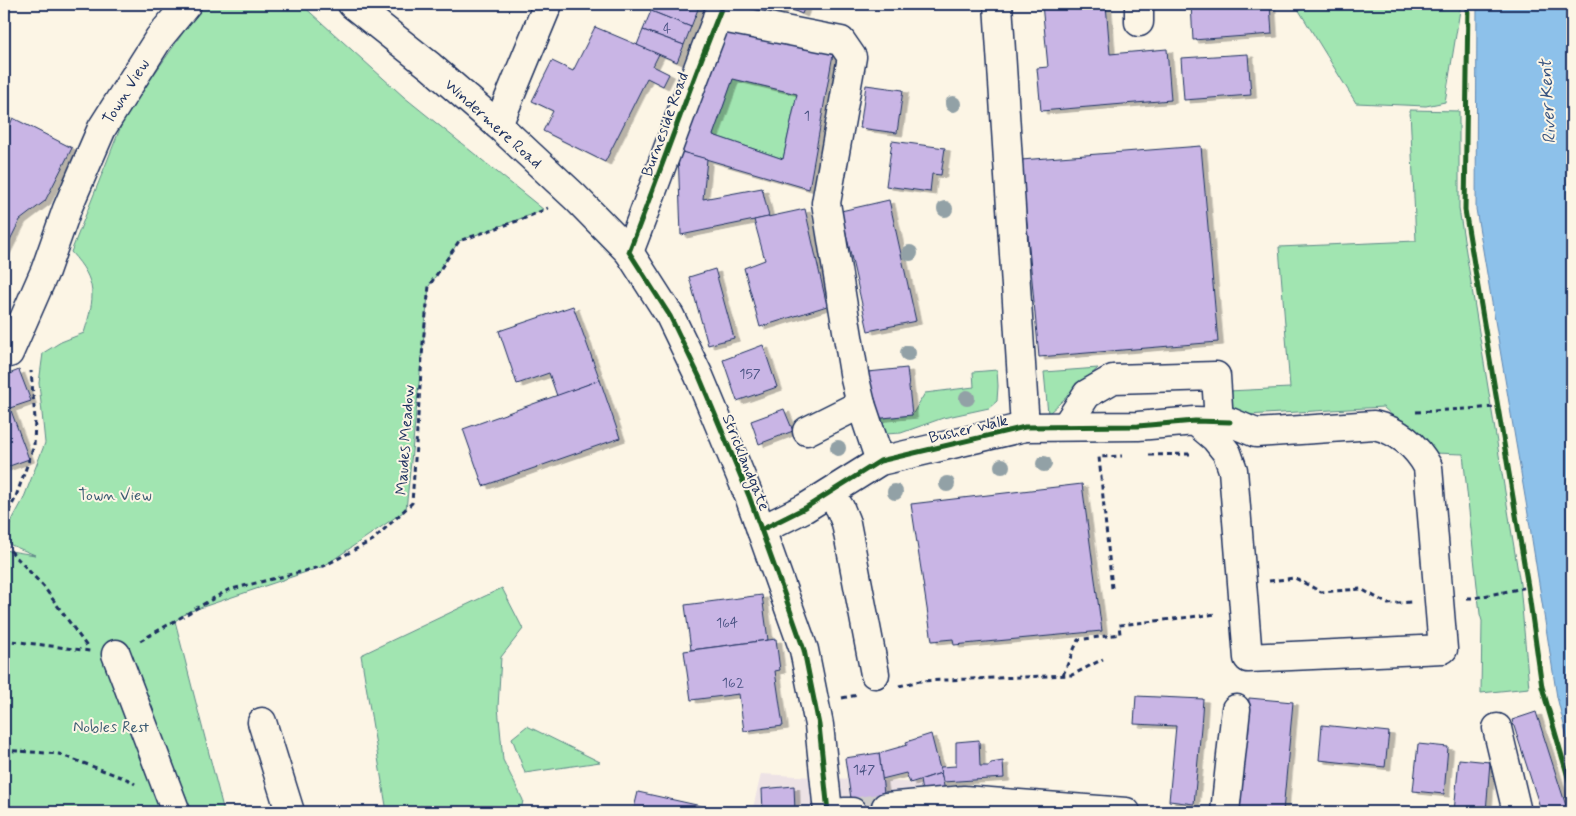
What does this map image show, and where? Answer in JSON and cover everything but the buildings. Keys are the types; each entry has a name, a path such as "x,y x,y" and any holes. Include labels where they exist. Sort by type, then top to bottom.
{"main road":[{"name":"Town View","path":"9,353 45,271 67,209 102,128 159,38 187,4"},
{"path":"498,125 548,4"},
{"name":"Busher Walk","path":"998,4 1025,427"},
{"name":"Windermere Road","path":"362,7 498,125 575,197 628,252"},
{"path":"720,10 841,41 852,57 826,203 855,379 861,404 880,461"},
{"name":"Burneside Road","path":"628,252 720,10"},
{"name":"Stricklandgate","path":"628,252 670,316 699,376 749,496 804,650 819,725 828,812"},
{"path":"1066,426 1087,394 1113,379 1216,376 1214,438 1227,453 1233,470 1248,658 1443,649 1428,467 1421,454 1410,442 1389,428 1374,425 1256,433 1215,422"},
{"path":"807,431 861,404"},
{"name":"Busher Walk","path":"761,530 830,493 880,461 1025,427 1138,426 1215,422"},
{"path":"830,493 840,508 846,523 877,685"},
{"path":"103,653 176,812"},
{"path":"1225,812 1236,709"},
{"path":"262,722 290,812"},
{"path":"1497,728 1518,812"},
{"path":"886,807 964,800 1126,812"},
{"path":"844,812 852,812"}],"path":[{"path":"1468,4 1465,210 1528,587 1542,688 1572,791"},
{"path":"4,520 15,499 34,446 35,419 31,370 9,353"},
{"path":"1142,456 1227,453"},
{"path":"1112,588 1099,458 1125,456"},
{"path":"4,544 103,653"},
{"path":"1242,584 1294,578 1321,592 1360,590 1388,604 1474,598 1528,587"},
{"path":"1063,675 1078,640 1120,634 1119,625 1218,614"},
{"path":"4,640 103,653"},
{"path":"815,704 877,685 920,681 1072,675 1103,659"},
{"path":"4,750 59,754 136,784"}],"shaded area":[{"path":"761,774 940,784 938,812 752,812"}],"green space":[{"name":"Nobles Rest","path":"203,4 301,4 404,97 544,210 459,241 429,286 406,510 324,566 188,612 175,621 224,812 4,812 4,550 35,555 4,542 4,535 23,500 45,443 39,383 43,353 61,342 84,333 92,299 92,290 86,272 71,252 125,116"},
{"path":"1295,4 1461,4 1445,102 1426,106 1356,103"},
{"path":"733,79 797,94 783,159 713,135"},
{"path":"1410,110 1459,111 1459,209 1520,584 1529,688 1481,693 1482,621 1463,454 1433,453 1383,407 1230,416 1228,391 1290,388 1279,247 1416,241"},
{"path":"1098,368 1048,414 1044,372"},
{"path":"997,370 997,401 989,408 943,418 901,433 886,434 878,432 873,419 912,415 925,393 974,387 973,372"},
{"path":"502,588 523,629 501,657 498,707 503,760 523,800 521,812 446,812 421,806 387,812 361,655"},
{"path":"527,726 600,762 525,773 512,738"}],"water":[{"name":"River Kent","path":"1477,4 1572,4 1572,757 1557,697 1476,209"}],"tunnel":[{"path":"852,812 886,807"}],"cycle path":[{"path":"723,4 629,252 670,316 699,376 749,496 784,593 804,650 819,725 828,812"},
{"path":"1468,4 1465,210 1528,587 1542,687 1572,791"},
{"path":"761,530 805,508 880,461 1025,427 1138,426 1195,421 1230,422"}]}
